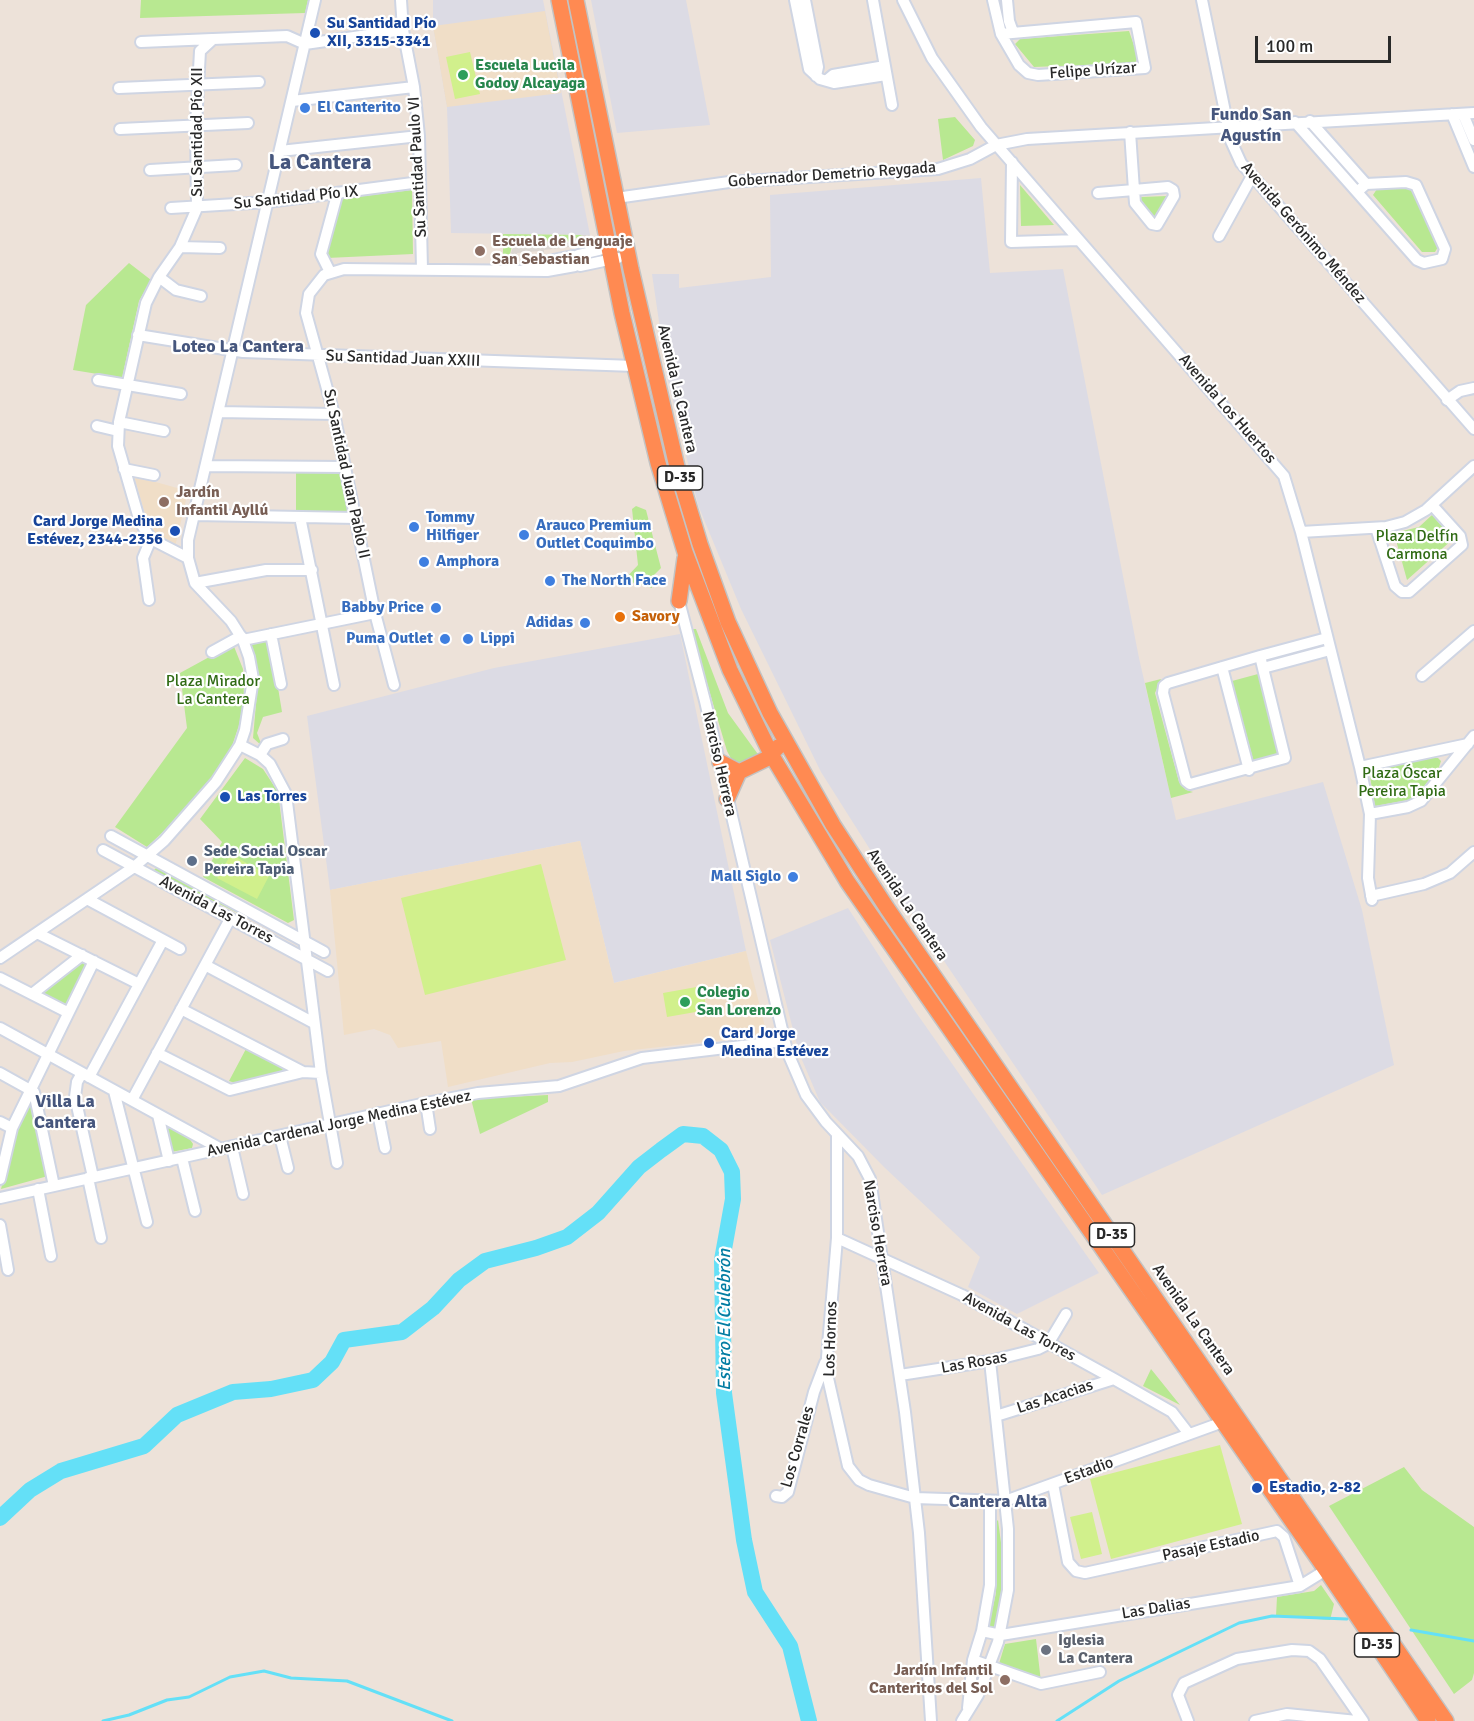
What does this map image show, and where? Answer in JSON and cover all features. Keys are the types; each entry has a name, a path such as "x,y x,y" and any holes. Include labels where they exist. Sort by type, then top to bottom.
{"highway":[{"name":"Avenida La Cantera","path":"559,0 634,366 658,463 685,552 729,670 771,754 846,881 1223,1422 1446,1721"},
{"name":"Avenida La Cantera","path":"576,0 627,250 672,449 715,585 744,658 784,740 833,825 886,908 1332,1566 1428,1721"},
{"path":"679,601 685,552"},
{"path":"679,601 684,592 697,585 715,585"},
{"path":"727,799 740,772 771,754 784,740"},
{"path":"720,762 740,772"}],"street":[{"path":"0,958 134,867 148,855 195,809 240,745 250,709 253,679 242,638 231,621 195,583 188,558 194,515 315,0"},
{"name":"Su Santidad Paulo VI","path":"401,0 403,30 414,87 419,136 422,270"},
{"path":"795,0 809,69 816,75 827,80 833,75 886,71"},
{"path":"805,0 818,68 816,75"},
{"path":"873,0 892,105"},
{"name":"Avenida Los Huertos","path":"904,0 944,77 996,145 1287,481 1370,814 1368,878 1372,898 1424,884 1450,873 1474,852"},
{"name":"Felipe Urízar","path":"993,0 1001,34 1021,68 1033,75 1145,68 1136,22 1001,34"},
{"path":"1007,0 1009,21 1013,32"},
{"name":"Avenida Gerónimo Méndez","path":"1202,0 1236,155 1474,429"},
{"path":"141,42 286,36 305,44 403,30"},
{"name":"Su Santidad Pío XII","path":"151,539 140,522 124,469 118,446 119,426 146,303 159,277 180,247 197,208 198,55 202,48 213,39"},
{"path":"119,88 259,82"},
{"path":"292,101 414,87"},
{"path":"1463,114 1474,140"},
{"path":"1463,114 1474,167"},
{"name":"Gobernador Demetrio Reygada","path":"616,198 729,182 938,169 970,159 996,145 1027,139 1228,125 1463,114"},
{"path":"1310,121 1365,184"},
{"path":"1295,122 1417,260 1424,263 1442,259 1445,249 1416,185 1406,182 1365,184 1357,192"},
{"path":"120,129 248,123"},
{"path":"1098,194 1134,190 1170,187 1174,196 1161,222 1155,225 1135,203 1134,190 1130,132"},
{"path":"280,151 419,136"},
{"path":"1012,162 1011,242 1079,240"},
{"path":"150,170 236,165"},
{"path":"1219,237 1252,176"},
{"name":"Su Santidad Pío IX","path":"171,208 197,208 337,195 420,182"},
{"path":"337,195 321,254 330,272 344,268 422,270 513,268 577,261 627,250"},
{"path":"180,247 220,248"},
{"name":"Su Santidad Juan Pablo II","path":"330,272 315,283 307,300 306,313 334,414 375,613 394,686"},
{"path":"159,277 176,290 201,296"},
{"name":"Su Santidad Juan XXIII","path":"138,335 234,351 318,356 634,366"},
{"path":"98,380 181,394"},
{"path":"1447,400 1460,391 1474,388"},
{"path":"218,412 334,414"},
{"path":"97,426 164,430"},
{"path":"206,466 346,468"},
{"path":"1301,532 1376,528 1405,522 1432,505 1474,466"},
{"path":"124,469 154,475"},
{"path":"1376,528 1395,586 1402,592 1409,592 1462,545 1460,536 1432,505"},
{"path":"194,515 356,518"},
{"path":"300,517 334,685"},
{"path":"149,600 143,558 151,539 188,558"},
{"path":"195,583 266,570 312,570"},
{"name":"Narciso Herrera","path":"679,601 720,762 784,1041 792,1066 806,1095 858,1156 870,1179 900,1375 915,1498 931,1721"},
{"path":"212,652 242,638 375,613"},
{"path":"271,634 281,684"},
{"path":"1422,676 1472,637"},
{"path":"1260,656 1286,756 1282,760 1194,784 1186,781 1163,689 1168,683 1260,656 1327,638"},
{"path":"1263,668 1330,650"},
{"path":"1222,667 1249,770"},
{"path":"260,755 267,744 283,739"},
{"path":"1360,767 1441,750 1471,740"},
{"path":"1370,814 1417,803 1471,740"},
{"path":"240,745 260,755 274,769 286,794 305,958 321,1073 337,1163"},
{"path":"1441,750 1449,757 1449,767"},
{"name":"Avenida Las Torres","path":"111,836 324,952"},
{"name":"Avenida Las Torres","path":"104,850 328,971"},
{"path":"87,899 180,949"},
{"path":"132,1100 230,919"},
{"path":"37,933 139,984"},
{"path":"101,1238 75,1097 77,1082 86,1075 163,940"},
{"path":"32,994 82,955"},
{"path":"0,1179 12,1128 66,1012 94,961"},
{"path":"205,965 314,1023"},
{"path":"0,978 66,1012"},
{"path":"181,1009 303,1072"},
{"path":"0,1028 158,1115 226,1148 243,1194"},
{"name":"Avenida Cardenal Jorge Medina Estévez","path":"0,1198 426,1103 478,1093 552,1088 642,1058 784,1041"},
{"path":"157,1053 230,1090 303,1072 321,1073"},
{"path":"0,1073 34,1092 54,1186"},
{"path":"114,1090 147,1222"},
{"path":"426,1103 430,1129"},
{"path":"378,1113 385,1148"},
{"path":"158,1115 169,1161"},
{"path":"0,1122 12,1128"},
{"name":"Los Hornos","path":"837,1134 839,1159 837,1238 827,1357 828,1378 851,1471 869,1485 915,1498"},
{"path":"280,1137 288,1168"},
{"path":"182,1158 195,1211"},
{"path":"38,1189 51,1256"},
{"path":"0,1225 8,1270"},
{"name":"Avenida Las Torres","path":"837,1238 962,1295 1114,1379 1172,1412 1189,1434"},
{"path":"1048,1344 1066,1314"},
{"name":"Las Rosas","path":"900,1375 990,1361 1038,1349 1048,1344"},
{"name":"Los Corrales","path":"776,1496 782,1497 788,1492 814,1392 827,1357"},
{"path":"965,1717 978,1695 1001,1635 1009,1567 1005,1501 990,1361"},
{"name":"Las Acacias","path":"996,1416 1114,1379"},
{"name":"Estadio","path":"915,1498 1005,1501 1223,1422"},
{"name":"Pasaje Estadio","path":"1053,1484 1068,1562 1076,1571 1085,1573 1276,1531 1284,1537 1300,1586"},
{"path":"965,1717 973,1660 982,1631 991,1567 990,1501"},
{"name":"Las Dalias","path":"982,1631 1001,1635 1300,1586 1332,1566"},
{"path":"1188,1721 1178,1695 1185,1683 1237,1659 1292,1650 1309,1651 1320,1659 1363,1721"},
{"path":"973,1660 1041,1684 1100,1672"},
{"path":"1255,1721 1287,1714 1357,1721"}],"shaded area":[{"path":"433,0 543,0 590,235 451,233 447,107 433,26"},
{"path":"591,0 686,0 710,125 617,133"},
{"name":"Escuela Lucila Godoy Alcayaga","path":"545,11 561,93 447,107 433,26"},
{"path":"981,178 990,273 1063,269 1139,658 1176,820 1323,782 1362,910 1394,1065 1102,1195 890,881 821,772 741,609 698,505 667,376 652,274 679,274 679,288 771,277 770,195"},
{"path":"583,235 590,235 577,246 544,250 544,254 537,255 539,251 517,253 517,260 509,259 515,241 567,242"},
{"name":"Jardín Infantil Ayllú","path":"134,476 188,491 175,547 154,534 147,521"},
{"path":"680,634 746,951 614,983 580,841 330,890 307,716 494,668"},
{"name":"Colegio San Lorenzo","path":"580,841 614,983 746,951 767,1035 624,1051 572,1062 550,1063 448,1087 441,1041 398,1048 390,1035 374,1029 344,1035 330,890"},
{"path":"848,908 915,1011 1099,1273 1017,1314 968,1287 980,1257 885,1168 820,1102 799,1053 770,940"}],"green space":[{"path":"141,0 308,0 305,13 140,18"},
{"path":"1129,31 1138,57 1135,63 1034,67 1015,44 1020,39"},
{"name":"Escuela Lucila Godoy Alcayaga","path":"470,52 480,94 455,99 446,57"},
{"path":"955,117 975,140 973,146 943,160 938,119"},
{"path":"1020,185 1054,225 1021,226"},
{"path":"1410,186 1414,190 1438,247 1435,252 1422,252 1373,195 1377,189"},
{"path":"412,190 413,254 327,258 326,251 340,199"},
{"path":"1167,196 1154,219 1140,201 1141,197"},
{"path":"503,234 583,235 582,238 567,242 512,245 509,259 503,260"},
{"path":"129,263 151,280 139,301 122,378 73,370 86,305"},
{"path":"340,470 349,513 296,512 296,473"},
{"path":"636,506 646,510 661,568 651,578 652,588 624,580 638,565 632,509"},
{"name":"Plaza Delfín Carmona","path":"1432,515 1453,539 1407,580 1394,533 1419,527"},
{"path":"691,629 696,629 728,713 760,757 736,768 727,751"},
{"path":"270,639 282,712 263,717 257,733 262,746 253,738 258,681 251,642"},
{"name":"Plaza Mirador La Cantera","path":"233,644 243,669 244,698 239,725 230,752 198,799 147,847 115,827 187,728 180,673"},
{"path":"1258,674 1280,756 1254,763 1232,681"},
{"path":"1161,679 1155,693 1179,782 1186,790 1193,792 1171,798 1145,683"},
{"path":"245,758 263,769 278,792 294,920 288,923 203,877 222,842 200,819"},
{"name":"Plaza Óscar Pereira Tapia","path":"1438,758 1441,761 1439,767 1414,799 1375,806 1369,771"},
{"path":"231,854 269,876 257,899 217,878"},
{"path":"541,864 566,960 425,995 401,898"},
{"path":"157,867 296,942 157,873 154,870"},
{"path":"83,960 89,962 65,1008 38,994"},
{"name":"Colegio San Lorenzo","path":"702,986 707,1010 667,1017 663,993"},
{"path":"247,1047 283,1067 282,1074 241,1085 229,1081"},
{"path":"548,1095 548,1102 480,1134 471,1099"},
{"path":"27,1104 34,1105 48,1176 1,1189 18,1124"},
{"path":"166,1126 189,1138 193,1144 192,1148 171,1152"},
{"path":"1151,1369 1180,1405 1143,1386"},
{"path":"1220,1445 1242,1524 1111,1559 1090,1479"},
{"path":"1404,1467 1422,1490 1474,1527 1474,1673 1472,1680 1454,1694 1329,1506"},
{"path":"1092,1512 1102,1554 1081,1559 1070,1517"},
{"path":"998,1520 1005,1573 1000,1630 992,1630 989,1624 996,1593 996,1522"},
{"path":"1321,1585 1334,1604 1330,1620 1276,1616 1277,1597 1314,1591"},
{"path":"1036,1639 1041,1682 998,1667 1005,1644"}],"waterway":[{"name":"Estero El Culebrón","path":"0,1518 30,1490 61,1471 144,1446 177,1415 233,1392 271,1389 313,1380 332,1362 344,1340 402,1332 433,1308 459,1280 485,1261 536,1248 567,1237 598,1213 639,1167 661,1150 683,1134 703,1136 721,1150 732,1172 733,1199 722,1260 724,1393 744,1540 755,1592 790,1646 809,1721"},
{"path":"1057,1721 1119,1681 1239,1623 1272,1616 1347,1619"},
{"path":"1411,1630 1474,1641"},
{"path":"103,1721 129,1715 167,1700 189,1697 230,1677 264,1671 291,1678 347,1681 452,1721"}],"place":[{"name":"Su Santidad Pío XII, 3315-3341","path":"315,33"},
{"name":"Escuela Lucila Godoy Alcayaga","path":"463,75"},
{"name":"El Canterito","path":"305,108"},
{"name":"Escuela de Lenguaje San Sebastian","path":"480,251"},
{"name":"Jardín Infantil Ayllú","path":"164,502"},
{"name":"Tommy Hilfiger","path":"414,527"},
{"name":"Card Jorge Medina Estévez, 2344-2356","path":"175,531"},
{"name":"Arauco Premium Outlet Coquimbo","path":"524,535"},
{"name":"Amphora","path":"424,562"},
{"name":"The North Face","path":"550,581"},
{"name":"Babby Price","path":"436,608"},
{"name":"Savory","path":"620,617"},
{"name":"Adidas","path":"585,623"},
{"name":"Puma Outlet","path":"445,639"},
{"name":"Lippi","path":"468,639"},
{"name":"Las Torres","path":"225,797"},
{"name":"Sede Social Oscar Pereira Tapia","path":"192,861"},
{"name":"Mall Siglo","path":"793,877"},
{"name":"Colegio San Lorenzo","path":"685,1002"},
{"name":"Card Jorge Medina Estévez","path":"709,1043"},
{"name":"Estadio, 2-82","path":"1257,1488"},
{"name":"Iglesia La Cantera","path":"1046,1650"},
{"name":"Jardín Infantil Canteritos del Sol","path":"1005,1680"}],"district":[{"name":"Fundo San Agustín","path":"1251,125"},
{"name":"La Cantera","path":"320,163"},
{"name":"Loteo La Cantera","path":"238,347"},
{"name":"Villa La Cantera","path":"65,1112"},
{"name":"Cantera Alta","path":"998,1502"}]}
